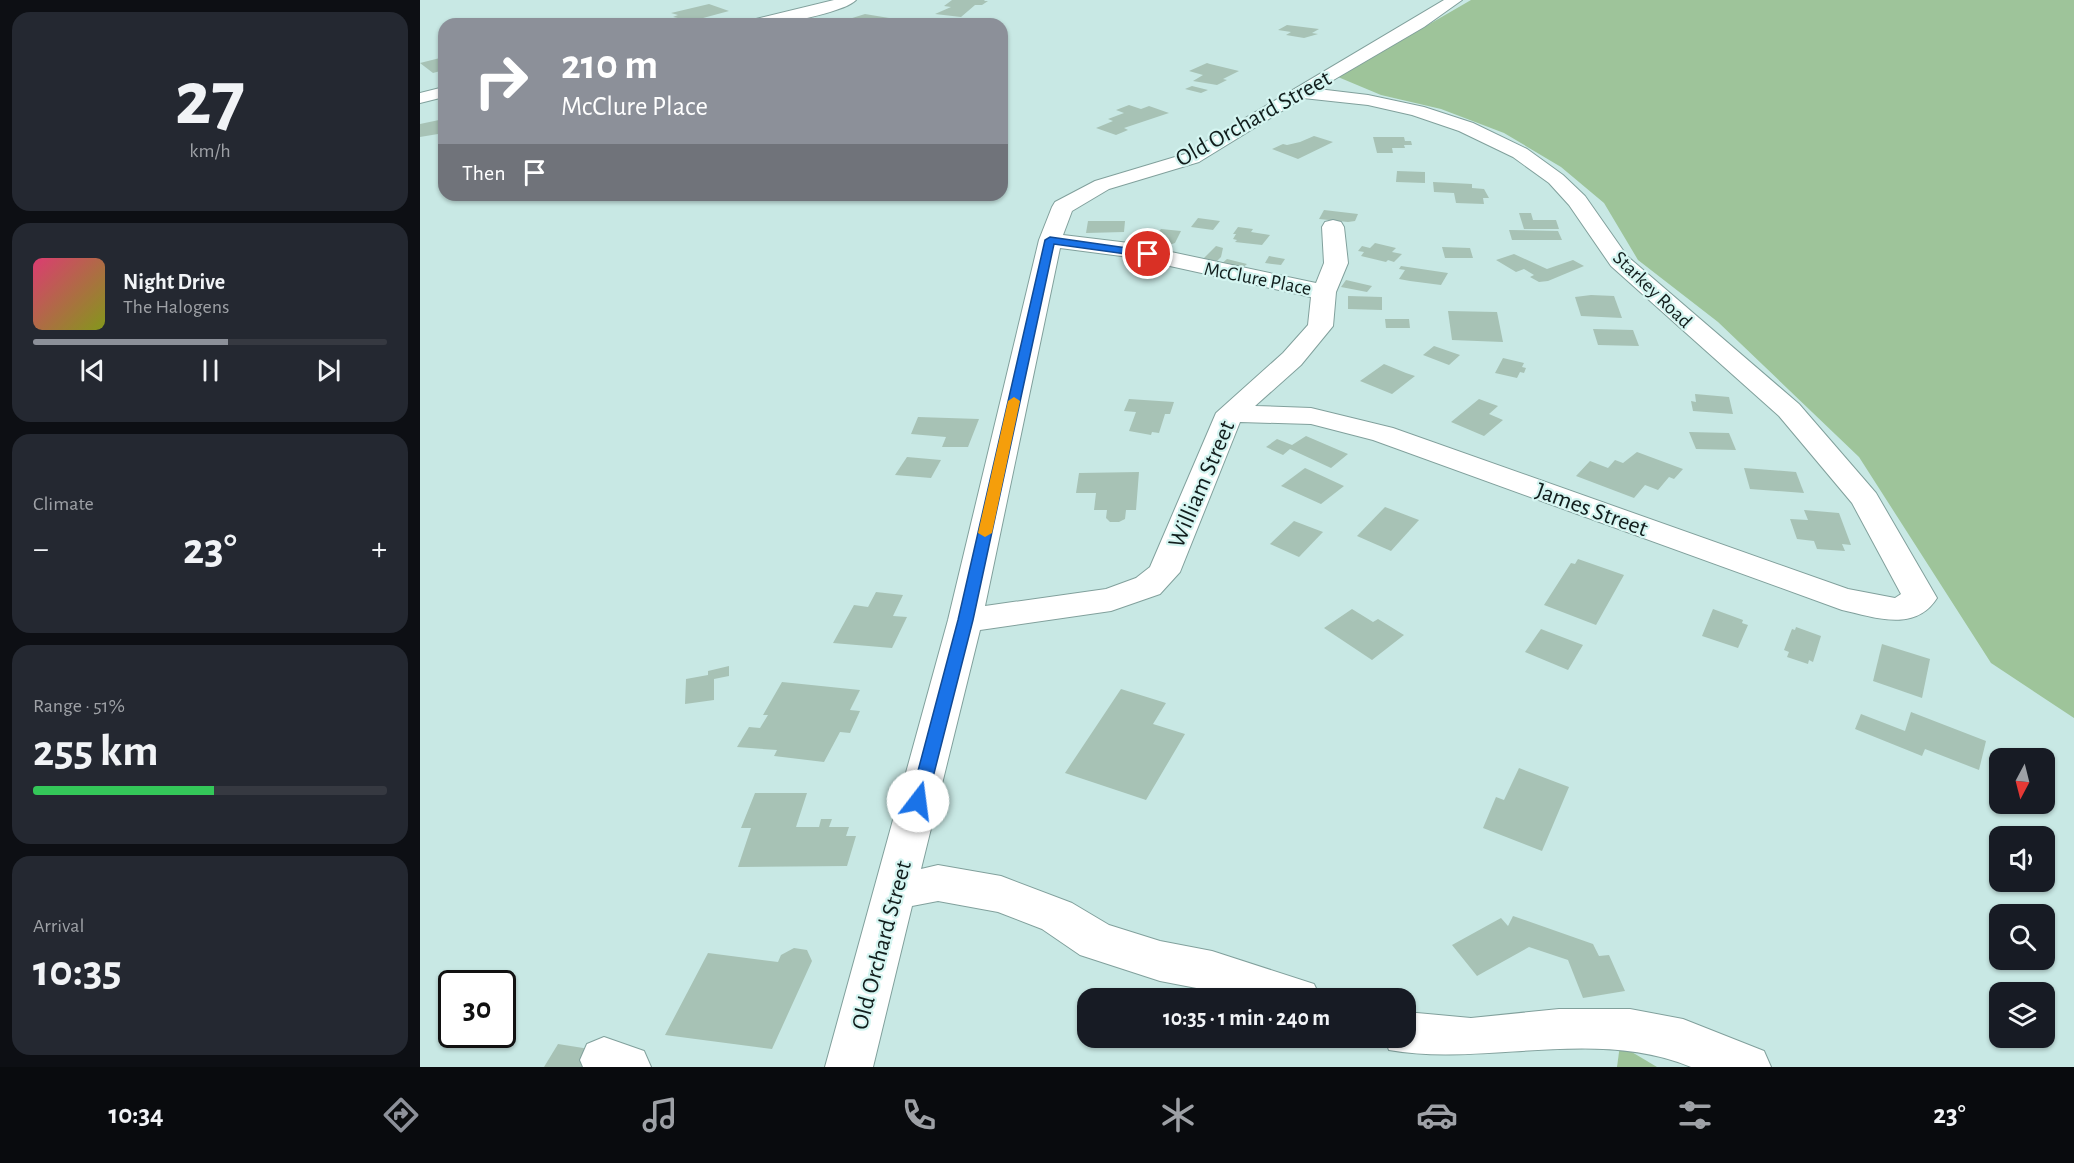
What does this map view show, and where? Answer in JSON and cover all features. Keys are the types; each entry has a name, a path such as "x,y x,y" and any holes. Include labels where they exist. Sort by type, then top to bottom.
{"street":[{"path":"780,18 848,0"},
{"name":"Old Orchard Street","path":"849,1067 965,620 1050,240 1063,207 1102,185 1192,158 1232,132 1418,24 1454,0"},
{"name":"Starkey Road","path":"1302,93 1368,100 1417,111 1466,127 1520,153 1556,179 1577,201 1619,261 1789,410 1865,500 1908,572"},
{"path":"420,98 438,94"},
{"name":"William Street","path":"965,620 1111,600 1148,586 1164,572 1230,413 1292,359 1320,326 1324,291 1336,264 1333,227"},
{"name":"McClure Place","path":"1050,240 1129,250 1324,291"},
{"name":"James Street","path":"1230,413 1311,416 1383,434 1842,599 1899,610 1920,598 1908,572"},
{"path":"895,892 938,883 1001,894 1057,916 1096,940 1161,961 1212,971 1264,988"},
{"path":"1416,1035 1471,1040 1559,1031 1630,1031 1683,1041 1747,1067"}],"green space":[{"path":"1471,0 2074,0 2074,718 1991,663 1859,457 1718,322 1638,260 1604,203 1561,167 1504,133 1441,109 1381,95 1338,77"},
{"path":"1620,1045 1657,1067 1617,1067"}],"building":[{"path":"952,0 988,1 982,5 975,5 961,17 935,14 951,7 944,6"},
{"path":"709,4 729,11 703,18 678,18 673,17 678,15 671,13"},
{"path":"865,14 889,18 852,18"},
{"path":"1287,25 1319,29 1312,33 1318,34 1304,38 1286,35 1291,32 1278,30"},
{"path":"438,58 438,72 433,73 420,63"},
{"path":"1207,63 1239,71 1223,79 1227,80 1217,85 1193,81 1203,75 1189,71"},
{"path":"1192,86 1208,90 1201,93 1185,89"},
{"path":"1129,105 1141,109 1149,106 1169,113 1124,128 1128,130 1116,135 1096,128 1113,121 1108,119 1124,113 1116,110"},
{"path":"438,120 438,134 420,137 420,124"},
{"path":"1314,136 1333,142 1298,159 1272,149 1283,144 1300,142"},
{"path":"1373,137 1404,137 1405,141 1411,141 1412,145 1404,145 1405,148 1392,148 1393,153 1377,153"},
{"path":"1397,171 1425,172 1425,183 1396,182"},
{"path":"1433,182 1472,184 1472,188 1484,189 1489,198 1483,198 1484,204 1456,203 1454,193 1434,192"},
{"path":"1324,210 1358,214 1355,221 1348,222 1319,219"},
{"path":"1519,213 1531,213 1533,220 1556,220 1559,229 1524,229"},
{"path":"1198,218 1220,221 1213,230 1191,227"},
{"path":"1088,221 1125,221 1124,232 1086,233"},
{"path":"1238,227 1270,235 1262,245 1235,242 1237,240 1233,239 1236,234 1233,234"},
{"path":"1161,229 1181,231 1175,243 1169,245 1149,243"},
{"path":"1509,230 1558,231 1562,240 1512,240"},
{"path":"1375,243 1396,248 1392,252 1402,254 1394,262 1361,256 1364,252 1358,251 1362,246 1370,248"},
{"path":"1216,246 1223,248 1221,257 1214,264 1201,261"},
{"path":"1442,247 1470,248 1473,258 1445,258"},
{"path":"1514,254 1547,269 1573,260 1584,266 1548,281 1539,282 1530,277 1534,275 1524,269 1516,272 1496,260"},
{"path":"1269,256 1285,259 1281,265 1265,263"},
{"path":"1227,259 1247,264 1241,269 1220,265"},
{"path":"1401,266 1448,273 1441,285 1410,281 1399,279 1405,270 1399,269"},
{"path":"1346,280 1372,286 1367,292 1341,287"},
{"path":"1348,296 1382,297 1382,310 1348,309"},
{"path":"1614,296 1622,318 1581,316 1575,297"},
{"path":"1448,311 1497,312 1503,342 1452,340"},
{"path":"1385,319 1409,319 1410,328 1386,328"},
{"path":"1593,329 1633,330 1639,346 1598,345"},
{"path":"1434,346 1460,355 1449,365 1423,355"},
{"path":"1503,358 1524,363 1522,367 1526,368 1524,373 1520,372 1517,378 1495,373"},
{"path":"1384,364 1415,376 1392,394 1360,381"},
{"path":"1695,394 1729,397 1733,414 1693,411 1691,401 1696,402"},
{"path":"1129,399 1174,402 1170,414 1165,414 1159,433 1152,432 1151,435 1129,431 1136,412 1124,411"},
{"path":"1479,399 1498,406 1489,414 1503,420 1484,436 1451,422"},
{"path":"918,417 979,419 968,447 942,447 946,437 911,434"},
{"path":"1689,432 1729,433 1736,450 1696,449"},
{"path":"1306,436 1348,454 1331,468 1290,449 1283,455 1266,447 1277,439 1292,445"},
{"path":"1637,452 1683,469 1674,479 1669,477 1658,490 1645,485 1634,498 1576,476 1590,461 1608,468 1615,460 1623,463"},
{"path":"907,457 941,460 931,478 895,475"},
{"path":"1305,468 1344,486 1321,504 1281,486"},
{"path":"1744,468 1796,472 1804,493 1750,489"},
{"path":"1139,472 1136,510 1126,510 1125,519 1119,522 1110,522 1106,518 1107,510 1094,510 1096,493 1076,493 1079,473"},
{"path":"1385,507 1419,520 1391,551 1357,536"},
{"path":"1804,510 1839,513 1851,545 1842,544 1845,551 1817,549 1814,541 1797,539 1790,519 1808,520"},
{"path":"1294,521 1323,532 1299,557 1270,544"},
{"path":"1578,559 1624,575 1596,625 1544,605 1571,563 1575,564"},
{"path":"876,592 903,595 893,616 907,617 892,648 833,643 854,605 868,607"},
{"path":"1352,609 1373,622 1378,619 1404,635 1372,660 1324,628"},
{"path":"1713,609 1743,620 1742,623 1748,625 1738,648 1702,636"},
{"path":"1796,627 1821,636 1813,662 1809,660 1808,664 1787,657 1789,652 1784,650 1792,629 1795,630"},
{"path":"1541,629 1583,645 1568,670 1525,652"},
{"path":"1882,644 1930,659 1922,698 1873,681"},
{"path":"729,666 729,676 714,679 714,700 685,704 686,679 708,675 708,671"},
{"path":"782,682 860,690 850,710 860,711 850,733 840,732 824,762 774,756 777,750 737,747 749,727 760,728 768,715 763,715"},
{"path":"1121,689 1166,703 1153,724 1185,734 1146,800 1065,773"},
{"path":"1911,712 1986,741 1979,770 1925,749 1922,756 1855,729 1861,714 1905,731"},
{"path":"1519,768 1569,787 1542,851 1483,828 1496,797 1504,800"},
{"path":"755,793 807,793 796,827 819,827 821,819 832,819 829,827 849,827 846,836 856,836 847,866 738,867 751,828 741,828"},
{"path":"1513,916 1593,944 1599,956 1609,955 1625,991 1583,998 1568,960 1529,947 1477,976 1452,945 1501,918 1508,926"},
{"path":"794,948 807,950 812,961 772,1049 665,1035 708,953 778,962 781,955"},
{"path":"558,1044 602,1051 592,1067 544,1067"}],"slow traffic":[{"path":"985,533 1014,401"}],"route":[{"path":"918,801 965,620 1050,240 1148,254"}]}
